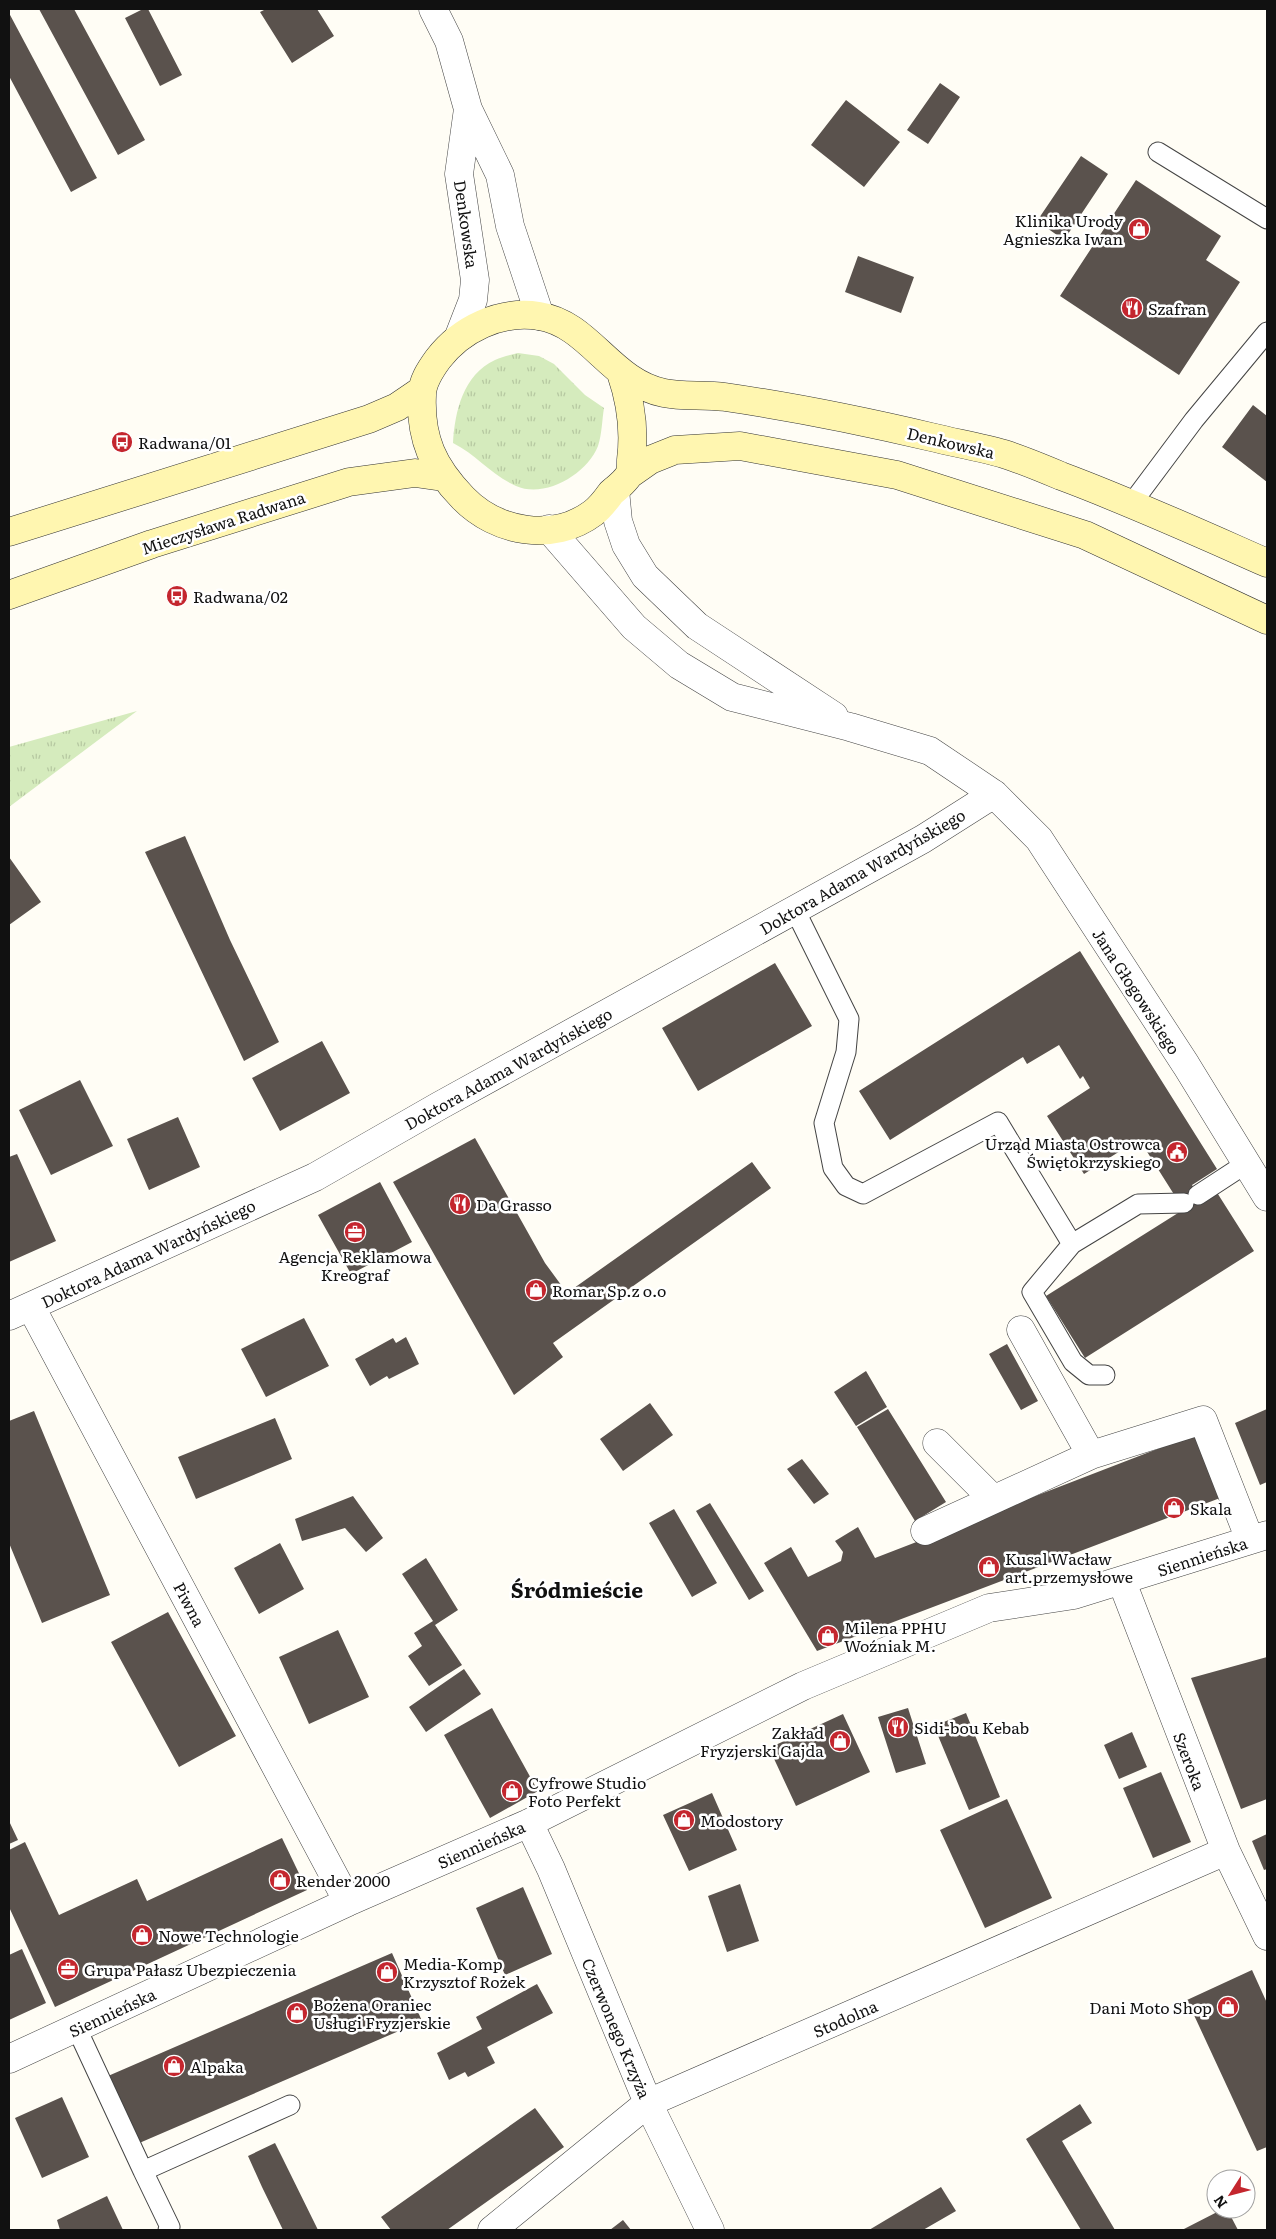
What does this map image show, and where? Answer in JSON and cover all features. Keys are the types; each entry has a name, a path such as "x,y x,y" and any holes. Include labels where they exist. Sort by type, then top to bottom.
{"main road":[{"path":"540,316 513,316 487,322 459,336 444,351 429,372 422,390 423,430 429,451 443,477 468,503 492,521 528,531 566,527 592,513 622,482 650,460 675,450 740,446 897,475 1085,535 1267,620"},
{"name":"Denkowska","path":"540,316 558,322 577,332 621,373 640,385 665,394 721,396 857,420 1004,454 1132,502 1267,563"},
{"path":"621,373 628,393 634,440 622,482"},
{"path":"9,532 369,419 397,407 422,390"},
{"name":"Mieczysława Radwana","path":"9,595 152,544 349,482 414,473 443,477"}],"street":[{"name":"Denkowska","path":"433,9 449,41 468,109 500,175 510,226 540,316"},
{"name":"Denkowska","path":"459,336 473,300 475,280 459,174 468,109"},
{"path":"622,482 618,521 626,545 645,576 697,626 850,727"},
{"path":"549,529 634,627 679,665 732,697 850,727"},
{"name":"Jana Głogowskiego","path":"850,727 930,751 994,794 1039,839 1267,1197"},
{"name":"Doktora Adama Wardyńskiego","path":"20,1311 314,1177 923,839 994,794"},
{"name":"Piwna","path":"20,1311 348,1902"},
{"path":"1021,1330 1091,1455"},
{"path":"925,1531 1091,1455 1203,1420 1259,1538"},
{"path":"936,1443 993,1499"},
{"name":"Siennieńska","path":"9,2059 348,1902 529,1823 803,1686 989,1608 1074,1595 1122,1582 1259,1538"},
{"name":"Szeroka","path":"1122,1582 1143,1641 1226,1851 1267,1936"},
{"name":"Czerwonego Krzyża","path":"529,1823 551,1869 648,2103 710,2230"},
{"name":"Stodolna","path":"492,2230 648,2103 1226,1851"}],"lane":[{"path":"1158,152 1267,219"},
{"path":"1132,502 1194,420 1267,332"},
{"path":"795,910 849,1019 846,1052 824,1123 833,1168 846,1186 863,1194 998,1122 1072,1244"},
{"path":"1105,1375 1089,1376 1073,1362 1032,1292 1072,1244 1138,1204 1191,1199 1247,1163"},
{"path":"76,2029 170,2227 168,2230"},
{"path":"143,2170 290,2105"}],"green space":[{"path":"518,353 539,356 554,364 585,395 604,408 598,446 593,456 585,466 564,481 540,489 527,489 516,486 491,471 453,443 459,407 468,384 484,367 498,359"},
{"path":"137,711 9,807 9,747"}],"building":[{"path":"39,9 74,9 145,140 118,155"},
{"path":"143,9 148,9 182,75 160,86 125,18"},
{"path":"266,9 317,9 334,36 292,63 260,12"},
{"path":"9,13 97,178 71,192 9,76"},
{"path":"940,83 960,97 928,144 907,130"},
{"path":"846,100 900,142 864,187 811,145"},
{"path":"1081,156 1108,174 1064,240 1037,221"},
{"path":"1136,180 1221,236 1206,260 1240,282 1179,375 1060,296"},
{"path":"858,256 914,277 901,313 845,292"},
{"path":"1253,405 1267,416 1267,482 1222,447"},
{"path":"185,836 230,940 279,1042 244,1061 145,852"},
{"path":"9,857 41,902 9,925"},
{"name":"Urząd Miasta Ostrowca Świętokrzyskiego","path":"1080,951 1217,1169 1192,1185 1198,1195 1216,1191 1254,1251 1085,1358 1046,1296 1186,1208 1175,1196 1139,1139 1084,1174 1047,1116 1090,1088 1083,1076 1080,1079 1059,1045 1027,1064 1023,1057 890,1140 859,1091"},
{"path":"775,963 812,1026 698,1091 662,1028"},
{"path":"322,1041 350,1093 280,1131 252,1078"},
{"path":"80,1080 113,1146 51,1175 19,1110"},
{"path":"178,1117 200,1167 149,1190 127,1139"},
{"path":"475,1138 545,1263 567,1293 752,1162 771,1188 553,1343 563,1357 514,1395 393,1182"},
{"path":"17,1154 56,1241 9,1262 9,1157"},
{"path":"380,1182 412,1242 351,1274 318,1215"},
{"path":"304,1318 329,1366 266,1397 241,1349"},
{"path":"406,1337 419,1364 389,1379 387,1376 370,1386 355,1359 393,1338 396,1343"},
{"path":"1007,1344 1038,1401 1021,1410 989,1354"},
{"path":"866,1371 887,1407 856,1426 834,1392"},
{"path":"650,1403 673,1435 623,1471 600,1439"},
{"path":"888,1409 946,1502 915,1521 857,1427"},
{"path":"1267,1409 1267,1482 1260,1485 1235,1423"},
{"path":"34,1411 110,1595 42,1623 9,1543 9,1421"},
{"path":"275,1418 292,1459 196,1499 178,1457"},
{"path":"1204,1431 1228,1495 817,1651 764,1563 791,1547 808,1577 841,1561 843,1552 835,1541 858,1527 875,1558"},
{"path":"802,1459 829,1494 814,1504 787,1469"},
{"path":"353,1496 383,1538 366,1552 345,1528 302,1541 295,1519"},
{"path":"710,1503 764,1591 749,1600 696,1511"},
{"path":"674,1509 717,1583 692,1597 649,1523"},
{"path":"280,1543 304,1589 259,1614 234,1568"},
{"path":"426,1558 458,1610 435,1625 462,1665 429,1686 408,1656 422,1646 414,1633 433,1621 402,1574"},
{"path":"168,1612 236,1736 179,1767 111,1642"},
{"path":"338,1630 369,1697 309,1724 279,1657"},
{"path":"1267,1657 1267,1799 1241,1809 1191,1678"},
{"path":"464,1669 481,1694 426,1732 409,1707"},
{"path":"492,1708 538,1791 490,1818 444,1735"},
{"path":"908,1708 926,1764 896,1773 878,1717"},
{"path":"966,1713 1000,1797 969,1810 934,1726"},
{"path":"843,1714 870,1772 796,1806 769,1748"},
{"path":"1132,1732 1147,1767 1119,1779 1104,1745"},
{"path":"1161,1772 1191,1842 1153,1858 1123,1788"},
{"path":"712,1793 737,1850 689,1871 663,1815"},
{"path":"1007,1799 1052,1898 985,1928 940,1830"},
{"path":"9,1821 18,1840 9,1844"},
{"path":"1267,1834 1267,1869 1264,1870 1252,1841"},
{"path":"282,1838 307,1890 55,2007 9,1907 9,1850 25,1842 59,1915 137,1879 147,1901"},
{"path":"740,1884 759,1941 727,1952 708,1896"},
{"path":"523,1887 552,1954 505,1975 476,1908"},
{"path":"22,1949 46,2003 9,2020 9,1955"},
{"path":"392,1953 422,2021 137,2144 108,2076"},
{"path":"1252,1970 1267,2003 1267,2147 1257,2151 1187,2000"},
{"path":"537,1984 553,2013 487,2047 495,2063 468,2077 465,2072 449,2080 437,2053 482,2029 476,2017"},
{"path":"62,2097 89,2157 42,2178 15,2118"},
{"path":"1080,2104 1092,2123 1062,2141 1115,2230 1081,2230 1026,2139"},
{"path":"535,2108 564,2147 447,2230 391,2230 381,2217"},
{"path":"275,2143 318,2230 283,2230 248,2156"},
{"path":"941,2187 956,2211 923,2230 869,2230"},
{"path":"107,2196 123,2230 60,2230 57,2220"},
{"path":"1206,2218 1232,2219 1238,2230 1182,2230"},
{"path":"623,2220 631,2230 610,2230"}],"place":[{"name":"Klinika Urody Agnieszka Iwan","path":"1139,229"},
{"name":"Szafran","path":"1132,308"},
{"name":"Radwana/01","path":"122,442"},
{"name":"Radwana/02","path":"177,596"},
{"name":"Urząd Miasta Ostrowca Świętokrzyskiego","path":"1177,1152"},
{"name":"Da Grasso","path":"460,1204"},
{"name":"Agencja Reklamowa Kreograf","path":"355,1232"},
{"name":"Romar Sp.z o.o","path":"536,1290"},
{"name":"Skala","path":"1174,1508"},
{"name":"Kusal Wacław art.przemysłowe","path":"989,1567"},
{"name":"Milena PPHU Woźniak M.","path":"828,1636"},
{"name":"Sidi-bou Kebab","path":"898,1727"},
{"name":"Zakład Fryzjerski Gajda","path":"840,1741"},
{"name":"Cyfrowe Studio Foto Perfekt","path":"512,1791"},
{"name":"Modostory","path":"684,1820"},
{"name":"Render 2000","path":"280,1880"},
{"name":"Nowe Technologie","path":"142,1935"},
{"name":"Grupa Pałasz Ubezpieczenia","path":"68,1969"},
{"name":"Media-Komp Krzysztof Rożek","path":"387,1972"},
{"name":"Dani Moto Shop","path":"1228,2007"},
{"name":"Bożena Oraniec Usługi Fryzjerskie","path":"297,2013"},
{"name":"Alpaka","path":"174,2066"}],"district":[{"name":"Śródmieście","path":"577,1588"}]}
